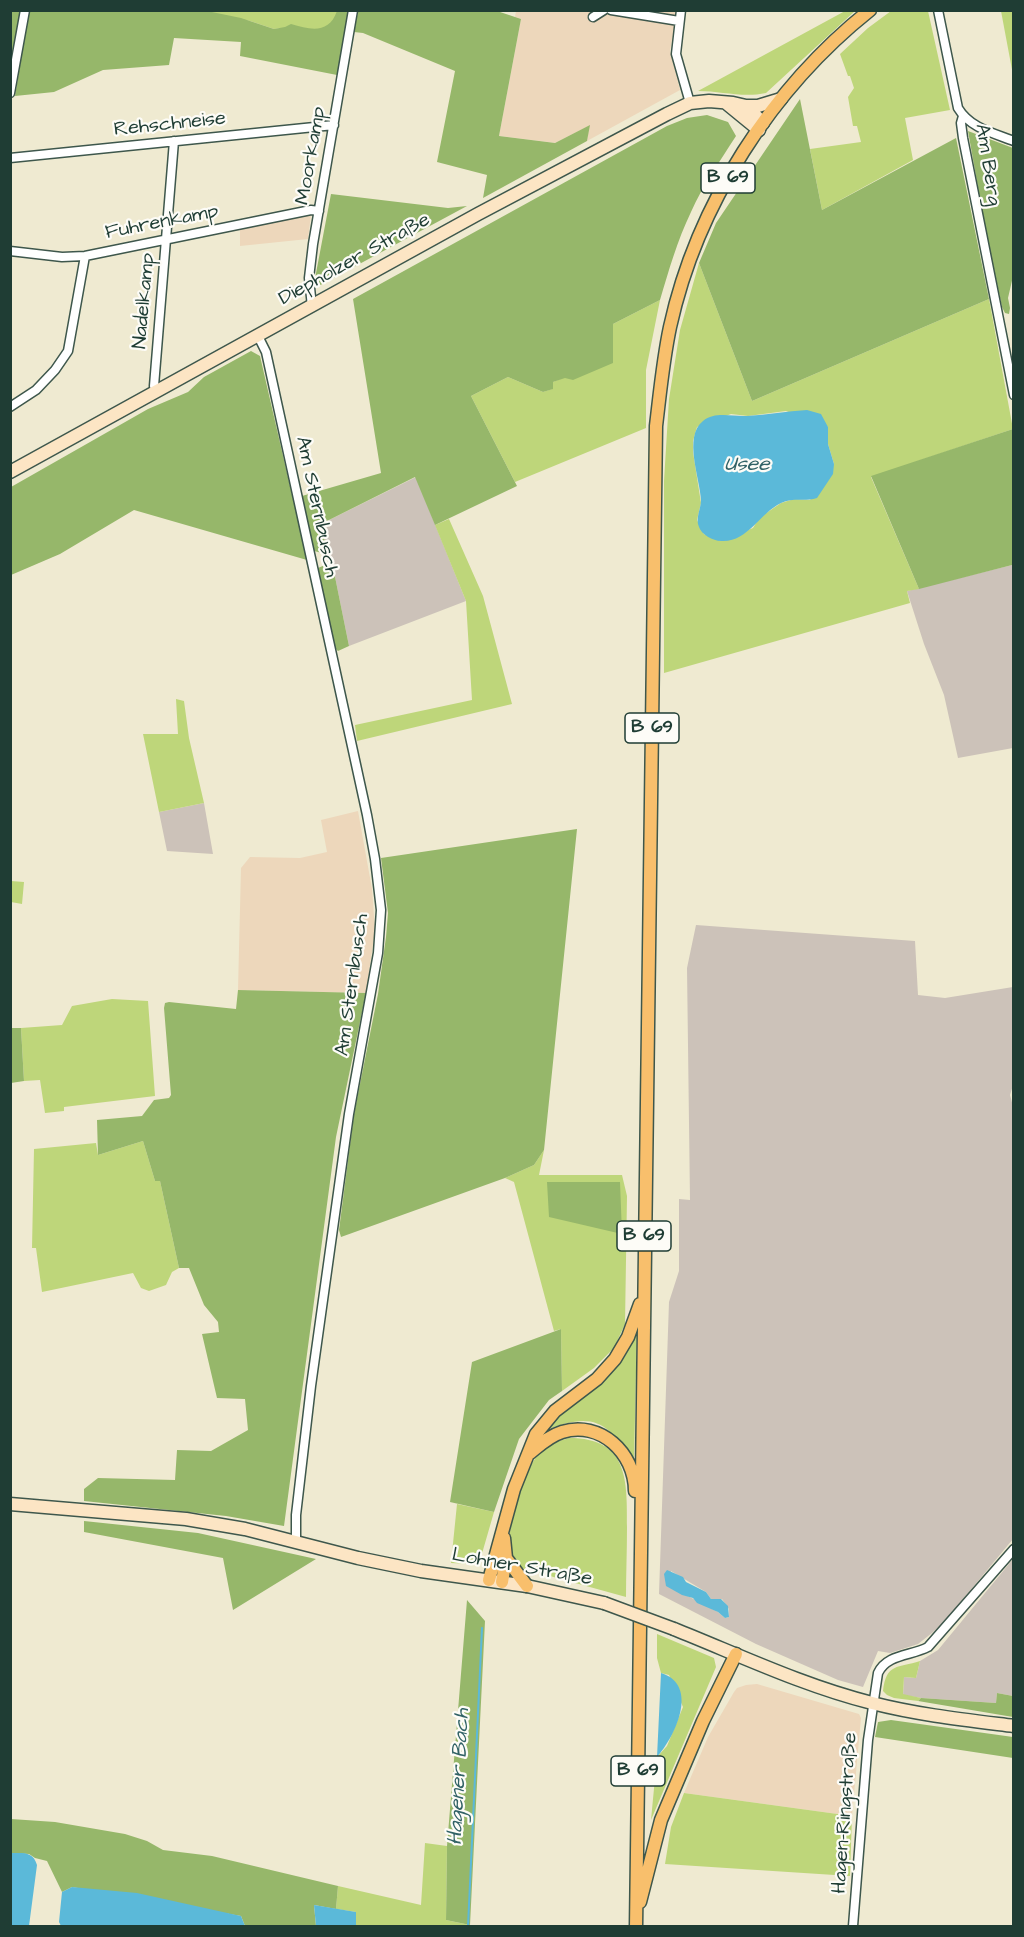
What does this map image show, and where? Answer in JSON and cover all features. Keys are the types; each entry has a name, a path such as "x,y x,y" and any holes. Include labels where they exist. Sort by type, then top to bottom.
{"main road":[{"name":"B 69","path":"636,1926 656,426 662,370 683,283 702,230 729,175 781,99 826,50 870,10"},
{"path":"746,106 758,106 781,99"},
{"name":"Diepholzer Straße","path":"10,472 478,214 690,103 709,101 746,106"},
{"path":"725,102 761,126"},
{"path":"746,106 761,126"},
{"path":"489,1580 514,1489 536,1434 547,1419 597,1379 615,1359 628,1337 643,1297"},
{"path":"527,1455 547,1439 563,1432 590,1431 607,1438 620,1450 628,1463 635,1483 634,1517 640,1533"},
{"name":"Lohner Straße","path":"10,1504 186,1519 296,1540 357,1558 421,1571 527,1586 604,1603 793,1678 872,1703 941,1717 1014,1726"},
{"path":"502,1582 506,1558 503,1533"},
{"path":"506,1558 527,1586"},
{"path":"636,1912 644,1893 648,1864 661,1820 703,1721 736,1654"}],"street":[{"path":"10,93 25,10"},
{"name":"Moorkamp","path":"312,307 309,278 353,10"},
{"path":"593,17 604,10"},
{"path":"611,10 679,21"},
{"path":"681,10 676,54 690,103"},
{"name":"Am Berg","path":"938,10 955,99 963,116 962,130 1014,395"},
{"path":"963,116 976,126 1014,141"},
{"name":"Rehschneise","path":"10,158 334,126"},
{"name":"Nadelkamp","path":"157,391 154,386 174,141"},
{"name":"Fuhrenkamp","path":"10,251 62,257 85,256 311,210 319,211"},
{"path":"10,407 36,390 55,370 68,351 85,256"},
{"name":"Am Sternbusch","path":"258,336 266,352 367,815 381,910 378,953 349,1114 311,1386 296,1515 296,1540"},
{"name":"Hagen-Ringstraße","path":"854,1926 872,1703 878,1672 888,1660 919,1652 928,1647 1014,1549"}],"shaded area":[{"path":"516,11 677,11 670,51 680,90 587,141 589,126 555,143 499,136 521,19 515,17"},
{"path":"312,206 308,239 240,246 240,221"},
{"path":"416,477 466,601 349,646 332,562 319,525"},
{"path":"1013,563 1013,748 958,758 944,695 907,591"},
{"path":"204,803 213,854 167,851 159,812"},
{"path":"358,811 372,889 375,930 366,993 238,990 241,868 250,857 300,858 327,852 321,820"},
{"path":"696,925 915,941 918,995 945,998 1013,987 1014,1082 1010,1095 1014,1110 1013,1539 944,1622 932,1633 918,1644 890,1653 878,1651 863,1687 838,1680 756,1644 659,1594 669,1302 679,1271 679,1199 690,1200 687,968","holes":["671,1571 706,1592 711,1599 722,1599 729,1609 729,1617 725,1618 671,1587"]},
{"path":"1013,1559 1013,1696 997,1693 996,1703 903,1695 904,1677 916,1678 920,1661 938,1650"},
{"path":"757,1684 859,1714 861,1718 852,1816 684,1793 708,1737 734,1692 737,1688"}],"green space":[{"path":"11,11 22,11 11,72"},
{"path":"29,11 207,11 241,18 274,29 291,24 312,29 329,24 337,11 349,11 337,75 240,56 241,42 174,38 169,65 103,70 54,92 15,96"},
{"path":"195,11 349,11 344,40 283,28 274,29 250,21"},
{"path":"358,11 497,11 521,19 499,136 555,143 590,125 587,141 483,198 487,175 437,162 455,71 363,33 354,32"},
{"path":"845,11 855,11 766,93 740,95 698,91"},
{"path":"891,11 928,11 950,110 905,118 913,160 822,210 810,149 861,142 857,126 853,126 848,97 854,88 840,54 868,28"},
{"path":"1001,11 1013,11 1013,75"},
{"path":"800,99 822,210 956,138 989,299 752,401 699,263 716,223"},
{"path":"707,115 728,122 736,136 706,183 691,212 677,245 660,300 613,324 613,363 573,380 565,378 553,382 553,389 543,392 508,377 471,396 517,486 435,525 415,477 319,525 330,555 314,551 302,496 381,473 353,299 667,126 687,118"},
{"path":"968,131 1013,148 1014,272 1008,298 1009,314 1005,313 1002,307"},
{"path":"331,194 448,208 467,206 313,289"},
{"path":"699,263 752,401 989,299 1013,429 871,477 919,589 907,591 910,603 664,673 664,481 669,399 680,330","holes":["786,411 828,427 828,444 834,464 810,500 794,499 781,503 759,518 753,528 721,541 704,534 697,520 701,503 693,452 697,427 731,414 748,416"]},
{"path":"660,300 646,370 646,428 515,482 471,396 508,377 543,392 552,389 553,382 565,377 613,324"},
{"path":"251,351 260,356 307,560 134,510 60,554 11,575 11,487 148,409 188,392 204,377"},
{"path":"1013,429 1012,565 919,589 871,476"},
{"path":"449,519 483,596 512,704 357,741 355,725 472,700 466,601 435,525"},
{"path":"332,562 349,646 338,651 335,648 318,568"},
{"path":"176,699 184,701 189,738 204,803 159,812 143,734 178,734"},
{"path":"577,829 544,1150 534,1165 505,1178 341,1237 339,1230 354,1114 378,994 386,937 388,913 381,858"},
{"path":"11,881 24,882 22,904 11,902"},
{"path":"238,990 366,993 336,1137 284,1526 226,1516 84,1501 84,1489 98,1478 175,1480 177,1450 211,1451 248,1430 245,1399 217,1398 202,1334 219,1332 218,1322 204,1305 189,1268 179,1268 160,1181 155,1181 143,1141 98,1155 97,1120 142,1116 154,1100 169,1098 171,1095 165,1003 236,1009"},
{"path":"112,999 148,1001 155,1096 64,1107 64,1111 45,1113 40,1080 24,1081 21,1028 62,1025 72,1006"},
{"path":"11,1028 21,1028 24,1081 11,1083"},
{"path":"143,1141 155,1181 160,1181 179,1268 172,1272 166,1285 149,1291 141,1288 133,1273 42,1292 36,1248 32,1248 34,1149 96,1143 98,1155"},
{"path":"544,1150 539,1175 622,1175 627,1196 625,1324 614,1348 594,1368 562,1391 561,1329 554,1331 514,1182 505,1178 534,1165"},
{"path":"547,1182 620,1182 622,1234 549,1217"},
{"path":"637,1327 634,1462 615,1436 596,1423 574,1422 543,1431 615,1369 630,1347"},
{"path":"561,1329 562,1391 549,1400 519,1439 494,1512 450,1502 472,1362"},
{"path":"569,1438 589,1440 603,1445 614,1454 620,1465 626,1494 626,1597 521,1568 511,1551 511,1525 522,1484 528,1471 543,1449"},
{"path":"457,1504 494,1512 481,1557 471,1564 451,1563"},
{"path":"84,1521 198,1533 316,1559 233,1610 223,1558 84,1532"},
{"path":"467,1600 485,1621 470,1925 446,1920 447,1846"},
{"path":"657,1634 714,1658 716,1667 651,1820 657,1757 667,1746 683,1707 669,1675 661,1673 657,1658"},
{"path":"920,1661 916,1678 904,1677 903,1694 921,1698 918,1701 894,1698 883,1691 890,1671 899,1666"},
{"path":"997,1693 1013,1696 1013,1717 918,1701 921,1698 996,1703"},
{"path":"891,1720 1013,1737 1013,1758 875,1737 878,1722"},
{"path":"684,1793 852,1816 850,1876 665,1864 671,1827"},
{"path":"11,1819 55,1822 125,1834 147,1841 163,1850 212,1856 338,1886 336,1909 314,1905 316,1926 245,1926 241,1916 72,1887 62,1892 47,1861 29,1854 11,1853"},
{"path":"425,1843 447,1846 446,1920 470,1926 356,1926 356,1912 336,1909 338,1886 421,1905"}],"water":[{"name":"Usee","path":"807,410 821,414 828,427 828,444 834,464 833,474 817,498 781,503 766,513 746,532 730,540 718,541 705,535 698,524 701,500 693,447 697,428 703,421 713,416 747,416"},
{"path":"667,1570 706,1592 711,1599 721,1599 728,1606 729,1617 725,1618 718,1612 697,1603 693,1598 666,1586 664,1574"},
{"path":"661,1673 673,1679 679,1688 682,1700 671,1737 657,1757"},
{"path":"11,1853 30,1855 37,1865 29,1926 11,1926"},
{"path":"72,1887 137,1893 241,1916 245,1926 61,1926 59,1922 62,1892"},
{"path":"314,1905 356,1912 356,1926 316,1926"}],"waterway":[{"name":"Hagener Bach","path":"468,1926 482,1628"}]}
